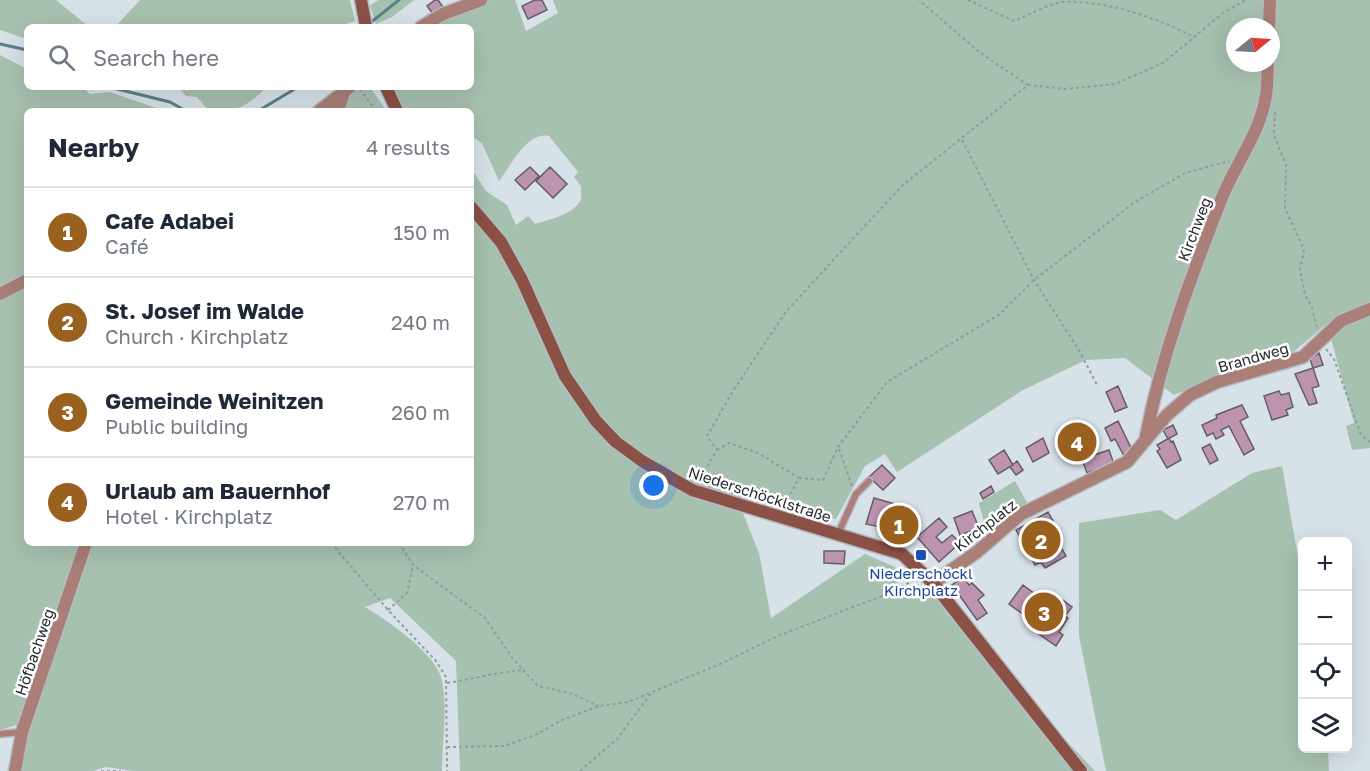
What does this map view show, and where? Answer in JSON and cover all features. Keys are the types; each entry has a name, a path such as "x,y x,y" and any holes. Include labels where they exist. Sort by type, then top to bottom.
{"main road":[{"path":"362,4 365,24"},
{"path":"387,90 396,108"},
{"name":"Niederschöcklstraße","path":"474,210 501,242 522,280 565,376 596,421 616,442 642,461 692,490 902,554 933,583 1081,771"}],"street":[{"path":"426,24 443,14 481,0"},
{"path":"1269,18 1270,0"},
{"name":"Kirchweg","path":"1146,437 1187,288 1224,192 1261,115 1266,96 1267,72"},
{"path":"323,108 346,90"},
{"path":"339,108 347,90"},
{"path":"0,294 24,282"},
{"name":"Brandweg","path":"1146,437 1190,395 1217,382 1304,357 1341,321 1370,309"},
{"path":"1152,409 1167,415"},
{"name":"Kirchplatz","path":"933,583 977,552 1021,514 1127,462 1146,437"},
{"name":"Höfbachweg","path":"15,771 22,732 85,546"}],"lane":[{"path":"838,534 856,494 869,481"},
{"path":"0,734 22,732"}],"path":[{"path":"919,0 979,52 1028,85 1066,89 1115,84 1163,63 1223,13 1246,0"},
{"path":"968,0 1014,21 1062,2 1111,3 1157,18 1194,37"},
{"path":"717,450 707,436 785,313 903,185 1028,85"},
{"path":"360,90 374,108"},
{"path":"1266,96 1275,112 1275,135 1286,165 1286,208 1304,250 1300,270 1320,342 1334,359 1361,435 1370,442"},
{"path":"962,140 1034,280 1080,352 1098,387"},
{"path":"692,490 717,450 729,443 758,453 799,478 823,480 838,447 887,382 1000,314 1034,280 1136,202 1185,173 1241,157"},
{"path":"838,447 856,494"},
{"path":"777,517 799,478"},
{"path":"334,546 388,610 436,661 446,677 447,771"},
{"path":"401,546 413,565 485,618 538,686 570,693 599,706"},
{"path":"388,610 406,593 413,565"},
{"path":"447,747 504,746 535,735 560,721 599,706 627,702 718,665 780,635 890,593 918,578 913,573"},
{"path":"446,683 480,678 488,673 524,670"},
{"path":"580,771 617,739 652,692"},
{"path":"101,771 121,771"}],"green space":[{"path":"0,0 56,0 85,24 24,24 24,38 0,30"},
{"path":"140,0 350,0 355,21 346,24 118,24"},
{"path":"379,0 414,0 392,17 376,24 370,5"},
{"path":"490,0 515,0 526,31 558,13 553,0 1370,0 1370,306 1329,322 1280,363 1216,378 1174,395 1125,358 1086,360 1023,390 897,472 885,454 865,466 836,519 736,496 759,553 771,618 865,554 895,567 898,587 933,594 948,615 1095,771 460,771 456,661 390,598 365,607 418,646 440,674 445,708 442,771 133,771 106,767 93,771 19,771 32,719 90,546 474,546 474,173 486,191 507,205 516,225 528,216 535,224 567,213 581,200 581,186 574,177 578,172 549,136 541,136 527,144 499,181 482,143 474,138 474,108 404,108 394,90 474,90 474,24 440,24 437,20"},
{"path":"0,55 24,67 24,90 85,90 90,94 110,92 156,108 24,108 24,276 0,289"},
{"path":"181,90 264,90 254,99 237,108 206,108 197,97 186,96"},
{"path":"352,90 372,90 385,108 329,108"},
{"path":"24,288 24,546 81,546 20,724 0,730 0,300"},
{"path":"1370,313 1370,448 1352,450 1346,426 1354,423 1330,335 1357,318"},
{"path":"1282,466 1298,557 1298,753 1328,753 1329,771 1106,771 1079,636 1079,523 1160,510 1176,520 1252,473"},
{"path":"1015,481 1028,504 993,529 985,526 979,503"}],"building":[{"path":"438,0 443,7 433,14 427,6"},
{"path":"535,0 542,0 547,10 528,19 522,6"},
{"path":"530,167 539,176 525,190 515,180"},
{"path":"550,167 567,184 553,198 536,181"},
{"path":"1319,353 1323,365 1313,368 1310,359"},
{"path":"1313,368 1319,386 1312,388 1317,403 1309,405 1295,374"},
{"path":"1118,386 1127,407 1115,412 1106,392"},
{"path":"1279,391 1281,395 1289,393 1293,407 1286,410 1288,415 1272,420 1264,396"},
{"path":"1242,405 1248,417 1240,421 1254,449 1244,455 1229,426 1221,430 1224,435 1216,439 1213,433 1207,436 1202,425 1217,418 1216,415"},
{"path":"1118,421 1133,452 1124,456 1115,439 1111,441 1105,428"},
{"path":"1173,425 1177,434 1168,439 1163,430"},
{"path":"1089,426 1094,440 1072,449 1066,434"},
{"path":"1043,438 1049,453 1033,462 1026,448"},
{"path":"1169,438 1171,442 1173,441 1181,460 1167,468 1157,451 1160,449 1157,445"},
{"path":"1210,444 1218,460 1210,464 1202,448"},
{"path":"1004,450 1013,465 998,474 989,460"},
{"path":"1109,450 1114,464 1087,473 1082,459"},
{"path":"1017,461 1023,470 1016,475 1010,467"},
{"path":"882,465 895,478 883,490 869,477"},
{"path":"991,486 994,492 983,499 980,493"},
{"path":"874,498 902,506 900,512 910,515 904,532 866,524"},
{"path":"972,511 979,528 960,535 954,518"},
{"path":"1048,512 1061,535 1058,537 1059,544 1066,556 1045,568 1041,562 1035,565 1016,530"},
{"path":"939,518 947,527 936,537 942,543 952,535 960,543 939,562 917,537"},
{"path":"824,551 845,551 844,564 824,563"},
{"path":"963,577 969,585 972,583 984,595 978,600 987,613 977,620 952,585"},
{"path":"1023,585 1046,602 1053,593 1072,607 1065,616 1068,618 1059,632 1063,635 1056,646 1039,634 1043,629 1009,604"}],"waterway":[{"path":"370,23 399,0"},
{"path":"0,44 24,49"},
{"path":"121,90 170,102 181,108"},
{"path":"263,108 293,90"}],"place":[{"name":"Urlaub am Bauernhof","path":"1077,442"},
{"name":"Cafe Adabei","path":"899,525"},
{"name":"St. Josef im Walde","path":"1041,540"},
{"name":"Niederschöckl Kirchplatz","path":"921,555"},
{"name":"Gemeinde Weinitzen","path":"1044,612"}]}
